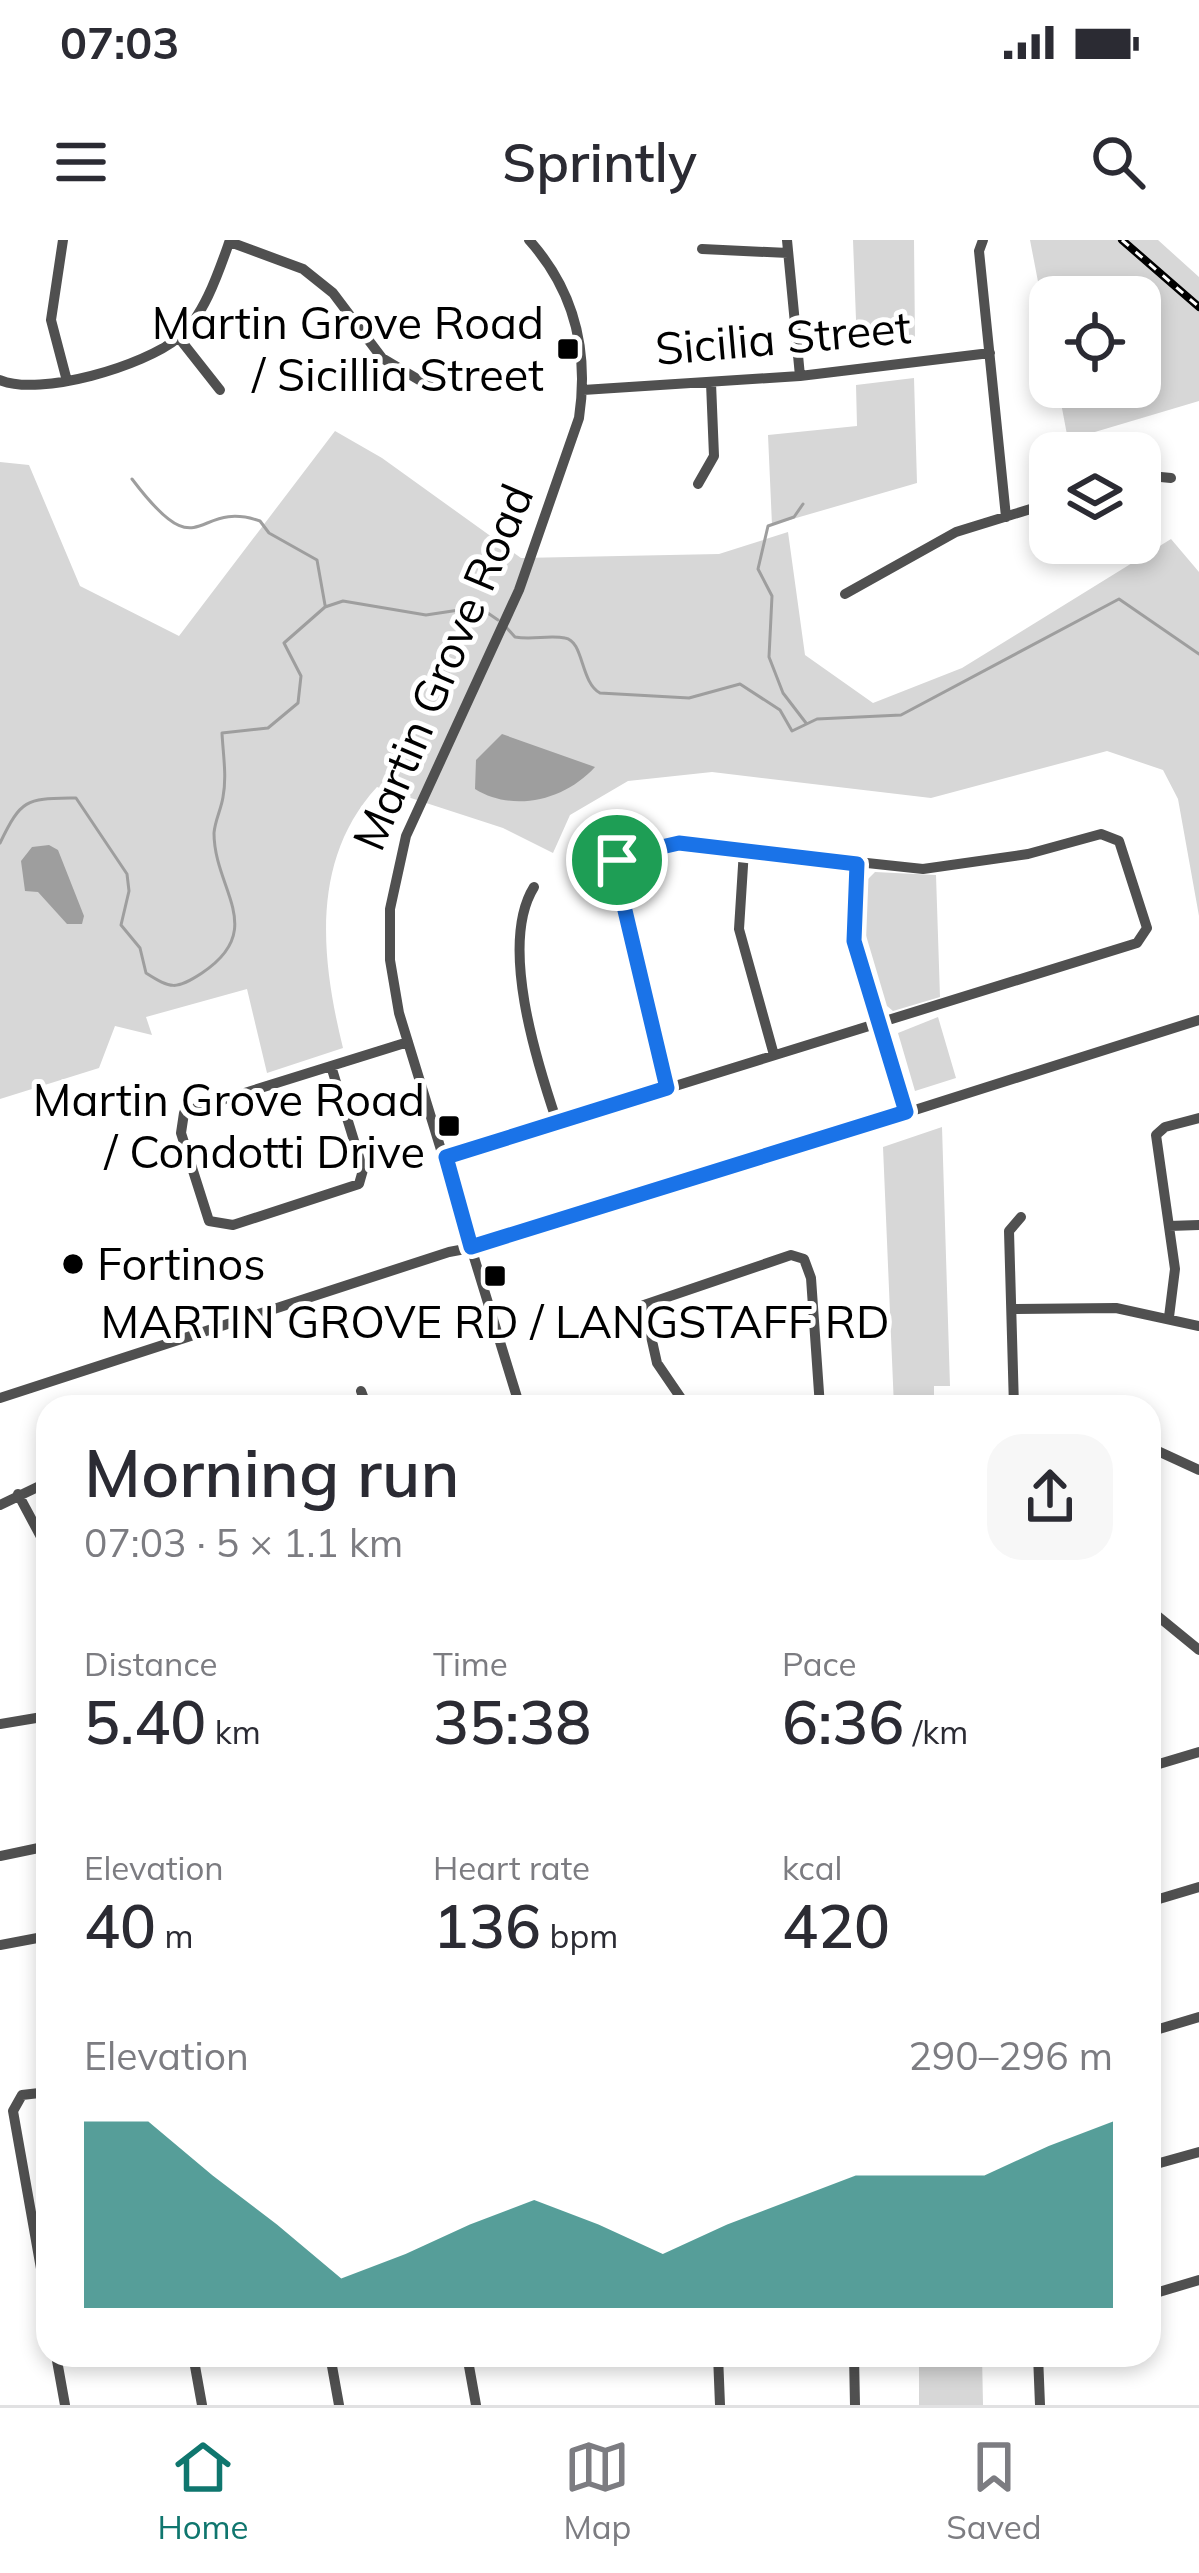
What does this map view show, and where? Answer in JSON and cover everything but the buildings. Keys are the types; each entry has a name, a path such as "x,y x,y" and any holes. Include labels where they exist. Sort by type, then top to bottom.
{"street":[{"path":"63,240 51,320 67,381"},
{"name":"Martin Grove Road","path":"516,1395 408,1042 392,975 391,896 406,836 548,520 583,390 574,308 560,278 529,240"},
{"path":"983,240 979,251 1006,517"},
{"path":"0,380 34,387 67,381 130,363 179,338 213,284 230,241 304,269 333,293 382,358 436,390"},
{"path":"702,248 788,247 800,376"},
{"path":"179,338 220,390"},
{"name":"Sicilia Street","path":"583,390 800,376 990,353"},
{"path":"698,484 714,455 711,383"},
{"path":"1161,477 1171,478"},
{"path":"844,594 931,543 1029,510"},
{"path":"446,1157 1142,940 1147,928 1119,841 1112,836 944,868 857,864 679,843 622,856 614,864 667,1088"},
{"path":"744,850 740,929 775,1055"},
{"path":"857,864 852,928 906,1112"},
{"path":"534,887 521,907 518,946 557,1122"},
{"path":"0,1398 1199,1020"},
{"path":"332,1066 364,1178 352,1189 233,1225 215,1225 206,1213 181,1132 184,1113 332,1066 408,1042"},
{"path":"1169,1317 1175,1269 1156,1135 1199,1118"},
{"path":"1015,1395 1009,1231 1021,1217"},
{"path":"1169,1226 1199,1225"},
{"path":"679,1395 657,1363 644,1304 791,1255 804,1259 811,1278 819,1395"},
{"path":"1014,1309 1116,1308 1199,1326"},
{"path":"361,1391 362,1395"},
{"path":"1161,1453 1199,1470"},
{"path":"0,1505 36,1487"},
{"path":"18,1495 36,1528"},
{"path":"1161,1619 1199,1650"},
{"path":"0,1724 36,1717"},
{"path":"1161,1763 1199,1752"},
{"path":"0,1856 36,1848"},
{"path":"1161,1898 1199,1887"},
{"path":"0,1946 36,1938"},
{"path":"1161,2028 1199,2017"},
{"path":"36,2094 22,2096 13,2111 36,2240"},
{"path":"1161,2163 1199,2152"},
{"path":"1161,2291 1199,2280"},
{"path":"58,2367 65,2405"},
{"path":"195,2367 202,2405"},
{"path":"332,2367 340,2405"},
{"path":"469,2367 476,2405"},
{"path":"718,2367 720,2405"},
{"path":"854,2367 855,2405"},
{"path":"1038,2367 1040,2405"}],"shaded area":[{"path":"853,240 914,240 915,340 857,346"},
{"path":"1030,240 1158,240 1199,277 1199,401 1095,432 1066,432 1062,408 1161,408 1161,276 1037,276"},
{"path":"914,378 917,483 772,525 768,435 857,426 856,385"},
{"path":"335,431 382,458 521,558 719,554 788,532 805,655 873,703 962,668 1130,564 1161,564 1161,545 1171,539 1199,572 1199,916 1178,799 1163,770 1107,751 931,798 712,772 628,781 570,815 553,853 503,828 377,787 355,816 331,878 326,946 343,1048 267,1073 247,989 146,1017 152,1035 115,1026 99,1068 0,1099 0,462 29,465 80,586 179,636"},
{"path":"502,734 595,767 554,795 522,801 490,796 475,789 476,760"},
{"path":"49,845 58,850 84,916 82,924 67,924 38,892 25,891 21,861 32,847"},
{"path":"875,872 936,875 940,997 893,1011 887,1006 865,932 868,879"},
{"path":"938,1017 956,1078 915,1091 898,1033"},
{"path":"942,1127 950,1386 934,1386 934,1395 893,1395 883,1147"},
{"path":"919,2367 982,2367 983,2405 919,2405"}],"waterway":[{"path":"132,479 155,507 186,528 238,516 260,521 269,533 317,560 325,605"},
{"path":"803,504 794,517 768,526 758,569 772,596 769,657 783,693 806,723"},
{"path":"505,626 515,637 571,641 600,693 689,698 740,684 780,710 792,731 817,719 901,715 1119,599 1199,654"},
{"path":"0,843 14,817 28,804 76,798 127,874 129,891 121,925 140,948 146,973 168,985 186,982 221,957 232,941 235,924 214,833 224,789 222,733 268,728 298,703 301,676 284,643 325,607 343,601 426,615 479,607 498,620"}],"railway":[{"path":"1122,240 1199,307"}],"place":[{"name":"Martin Grove Road / Sicillia Street","path":"568,349"},
{"name":"Martin Grove Road / Condotti Drive","path":"449,1126"},
{"name":"Fortinos","path":"73,1264"},
{"name":"MARTIN GROVE RD / LANGSTAFF RD","path":"495,1276"}],"route":[{"path":"679,843 857,864 854,941 906,1112 471,1247 446,1157 667,1088 614,873 617,860 679,843"}]}
